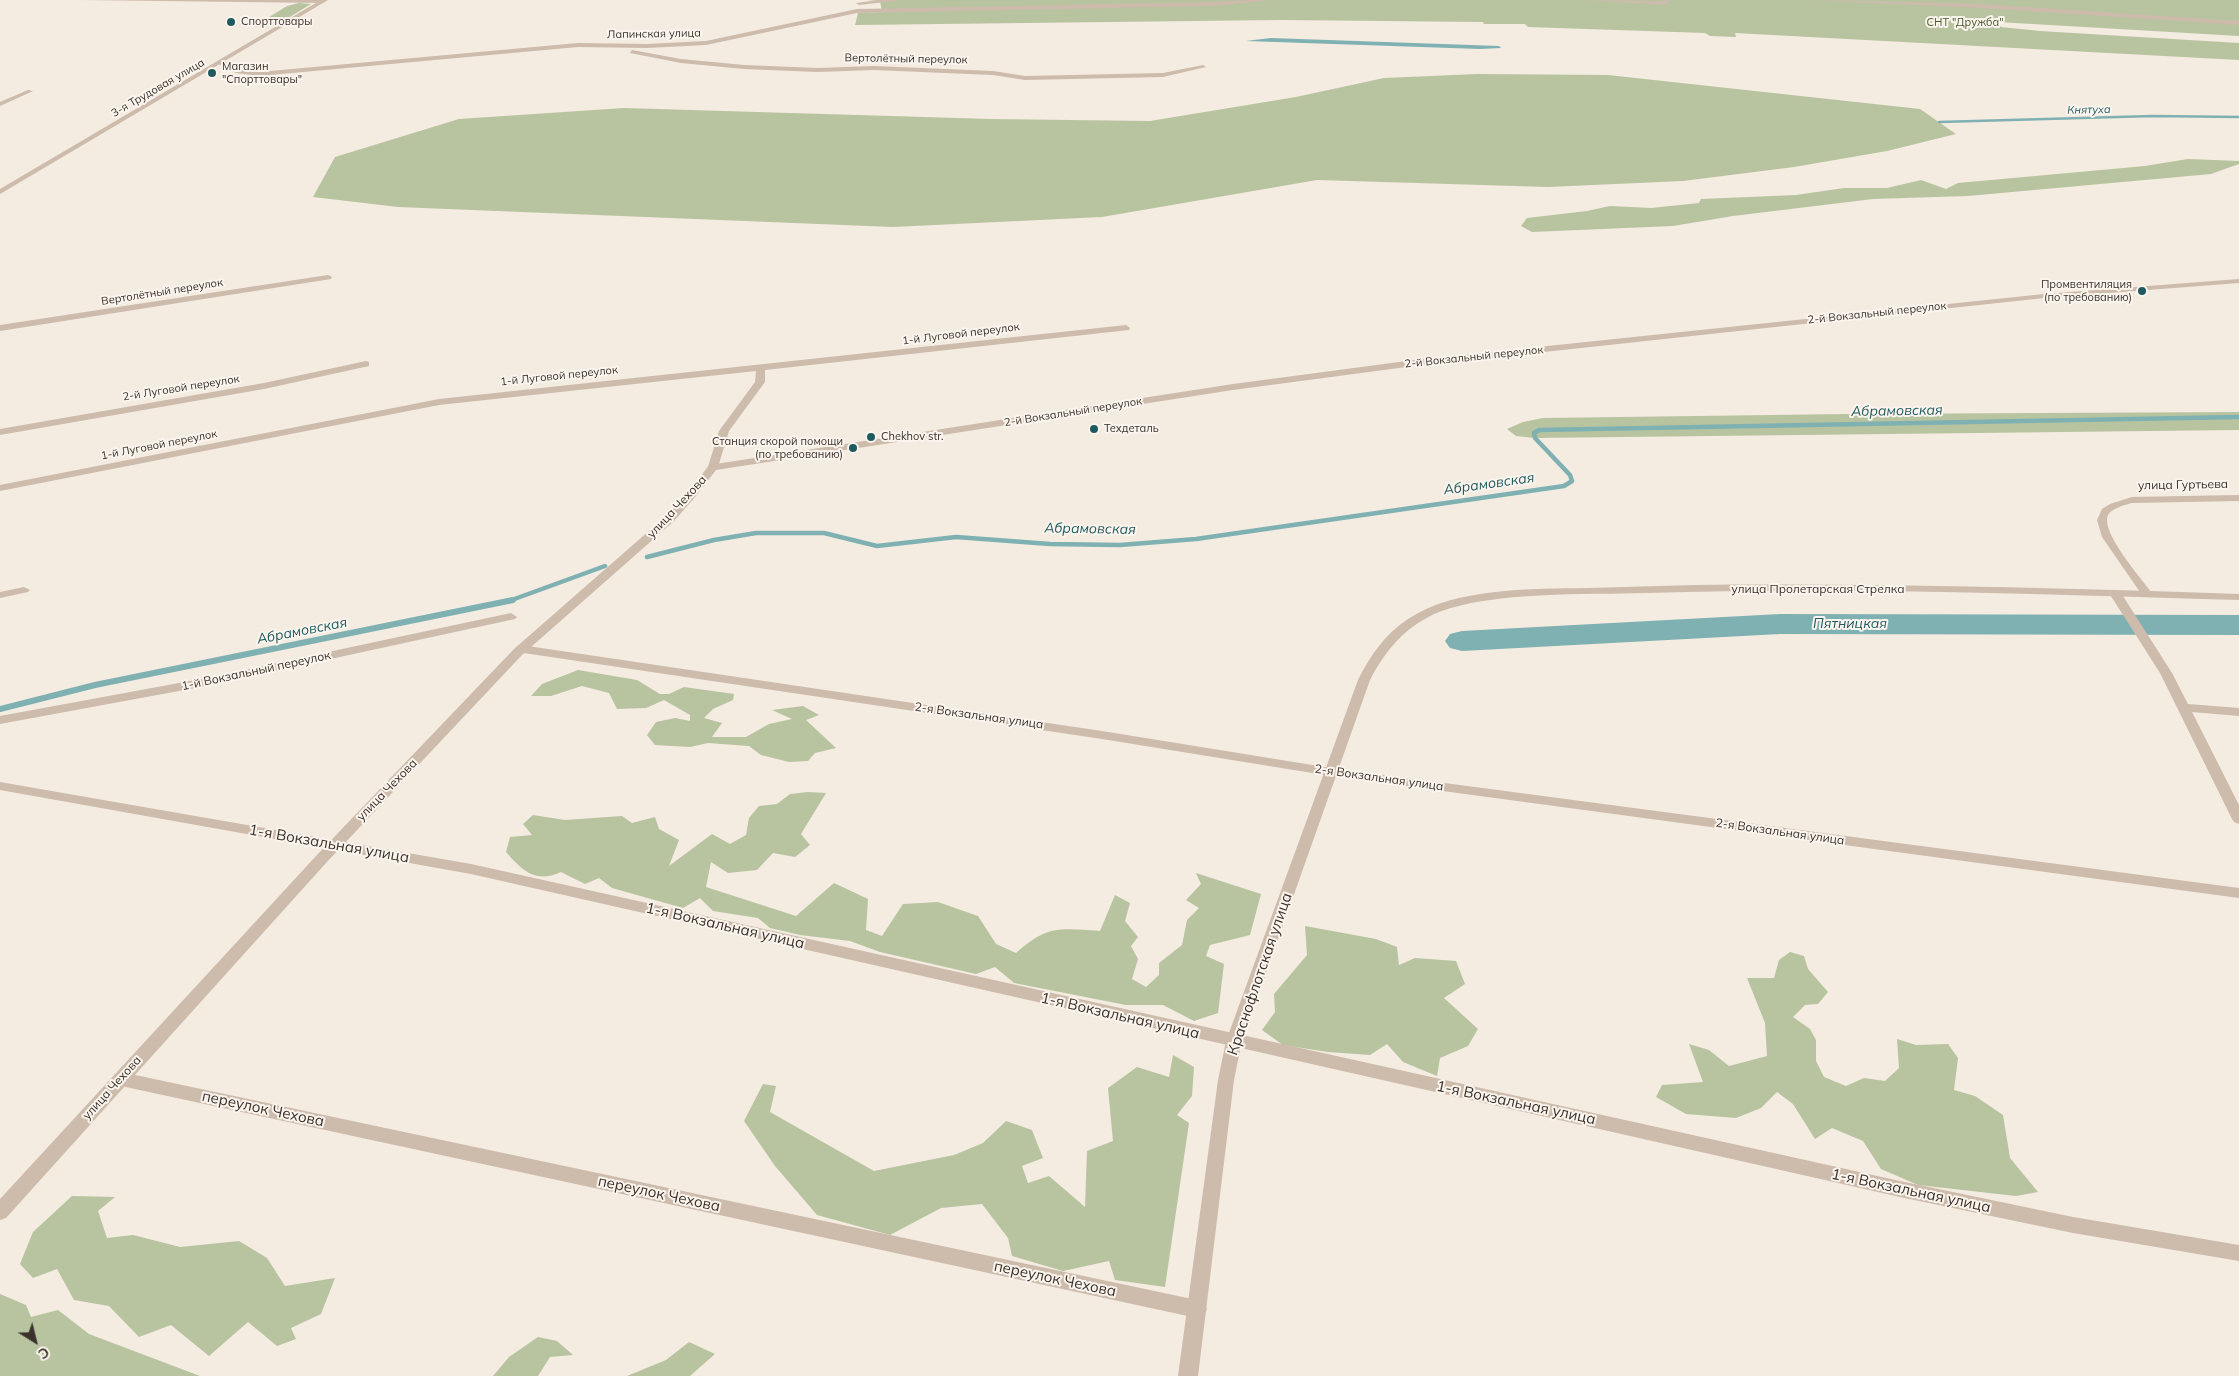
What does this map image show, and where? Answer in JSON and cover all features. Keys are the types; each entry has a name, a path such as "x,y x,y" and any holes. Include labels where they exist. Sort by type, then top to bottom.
{"street":[{"path":"84,0 324,0"},
{"name":"3-я Трудовая улица","path":"0,192 324,0"},
{"path":"857,11 859,2 901,0"},
{"name":"Лапинская улица","path":"220,63 225,63 238,72 259,74 578,45 647,46 706,43 857,11 1231,3 1269,0"},
{"path":"1587,0 1664,3 1669,0"},
{"path":"1813,0 1946,5 2239,23"},
{"path":"1939,0 1946,5"},
{"name":"Вертолётный переулок","path":"578,45 681,61 744,67 818,70 874,68 993,73 1025,78 1163,75 1204,67"},
{"path":"0,104 30,91"},
{"name":"Вертолётный переулок","path":"0,328 328,278"},
{"name":"2-й Вокзальный переулок","path":"713,467 1233,387 1405,364 2044,296 2239,281"},
{"name":"1-й Луговой переулок","path":"0,488 439,402 1126,328"},
{"name":"2-й Луговой переулок","path":"0,432 264,386 366,364"},
{"name":"улица Чехова","path":"0,1212 335,845 521,649 659,529 705,479 713,467 724,431 760,382 761,368"},
{"name":"улица Гуртьева","path":"2146,593 2107,537 2102,520 2104,513 2120,503 2132,500 2239,498"},
{"name":"улица Пролетарская Стрелка","path":"1404,627 1418,617 1456,604 1491,598 1660,589 1815,588 2146,593 2239,597"},
{"path":"0,595 24,590"},
{"path":"2115,593 2166,673 2239,819"},
{"name":"1-й Вокзальный переулок","path":"0,720 180,688 510,617"},
{"name":"Краснофлотская улица","path":"1188,1376 1226,1080 1234,1042 1364,680 1380,651 1404,627"},
{"name":"2-я Вокзальная улица","path":"521,649 1093,733 1331,772 2239,893"},
{"path":"2185,708 2239,712"},
{"name":"1-я Вокзальная улица","path":"0,786 471,869 1234,1042 1900,1189 2073,1225 2239,1253"},
{"name":"переулок Чехова","path":"120,1079 1197,1310"}],"green space":[{"name":"СНТ \"Дружба\"","path":"867,0 2239,0 2239,36 1998,22 2001,27 2040,31 2239,43 2239,60 1735,33 1736,37 1710,36 1705,33 1528,27 1525,24 1484,24 1483,22 1280,20 855,25 858,13 882,12 880,1"},
{"path":"299,3 311,4 275,26 253,27 287,6"},
{"path":"1477,74 1608,75 1920,109 1956,134 1887,151 1794,167 1683,181 1548,187 1317,180 1102,217 893,227 398,207 313,197 335,157 459,119 624,108 990,119 1150,121 1296,97 1384,78"},
{"path":"2188,159 2239,161 2239,164 2211,174 1968,196 1873,199 1733,216 1673,226 1532,232 1521,226 1527,218 1587,211 1610,206 1651,208 1699,203 1701,199 1796,195 1844,188 1887,188 1921,180 1946,189 1958,183 2145,166"},
{"path":"2239,412 2239,430 1535,438 1516,436 1507,429 1523,422 1543,418"},
{"path":"578,670 637,680 660,694 669,694 684,687 734,694 733,700 713,709 704,718 722,723 712,737 746,737 769,724 792,719 772,710 803,706 819,715 806,720 836,748 815,753 808,761 789,762 761,755 749,746 708,743 690,747 655,745 647,735 656,722 675,718 690,721 690,715 664,700 646,708 617,709 609,693 582,686 551,696 531,696 542,684"},
{"path":"826,793 801,834 810,845 795,857 773,853 757,870 728,873 711,862 706,887 796,916 834,883 868,899 866,930 882,936 903,904 938,902 978,916 996,944 1016,953 1037,937 1055,930 1100,931 1115,895 1130,903 1125,921 1138,937 1131,946 1138,959 1132,979 1146,987 1159,975 1159,963 1182,945 1187,920 1199,908 1186,900 1201,884 1196,873 1261,894 1250,935 1210,945 1206,956 1224,964 1218,1013 1194,1021 1163,1005 1126,1005 1014,983 995,967 976,974 880,952 850,941 800,935 770,928 758,918 713,911 700,898 683,908 612,888 599,878 585,884 561,872 552,875 536,876 524,869 506,852 510,837 532,835 523,824 533,815 565,820 622,816 632,823 655,817 659,829 679,840 669,866 712,834 730,844 746,835 749,818 759,806 777,804 790,794"},
{"path":"1305,926 1376,939 1397,947 1399,965 1415,958 1456,961 1465,984 1444,998 1478,1029 1468,1046 1440,1058 1437,1076 1403,1062 1387,1044 1370,1055 1328,1052 1283,1045 1262,1030 1275,1012 1274,994 1307,955"},
{"path":"1790,952 1804,956 1808,969 1828,992 1818,1004 1805,1005 1793,1017 1810,1029 1816,1040 1816,1061 1824,1077 1846,1086 1864,1078 1885,1081 1899,1068 1897,1039 1916,1045 1948,1044 1958,1058 1954,1090 1975,1096 2003,1115 2010,1158 2038,1192 2016,1196 1918,1185 1881,1169 1863,1141 1832,1128 1815,1139 1793,1104 1777,1092 1761,1108 1736,1118 1686,1114 1656,1097 1662,1085 1703,1082 1689,1044 1709,1050 1729,1066 1767,1056 1765,1023 1747,978 1774,978 1779,960"},
{"path":"1173,1055 1194,1067 1192,1096 1177,1115 1189,1123 1165,1287 1115,1280 1109,1261 1063,1271 1012,1256 1008,1238 982,1204 941,1208 890,1235 817,1215 775,1166 744,1121 763,1084 776,1086 770,1112 874,1171 954,1155 983,1143 1006,1121 1032,1130 1043,1158 1022,1166 1028,1183 1049,1176 1085,1207 1087,1151 1113,1141 1108,1088 1137,1067 1169,1077"},
{"path":"72,1196 115,1197 98,1211 107,1238 133,1235 180,1247 239,1241 267,1258 285,1286 335,1278 321,1314 291,1328 296,1339 277,1346 248,1322 209,1356 171,1325 139,1337 109,1306 74,1300 57,1269 33,1278 20,1264 33,1232"},
{"path":"0,1294 26,1305 31,1317 58,1310 89,1334 200,1376 0,1376"},
{"path":"538,1337 557,1341 573,1355 550,1357 538,1376 493,1376 509,1357"},
{"path":"689,1342 715,1354 690,1376 627,1376 666,1360"}],"water":[{"path":"1271,38 1499,46 1501,48 1480,49 1246,41"}],"waterway":[{"name":"Княтуха","path":"1939,122 2153,116 2239,117"},
{"name":"Абрамовская","path":"647,557 714,540 756,533 824,533 877,546 956,537 1050,544 1120,545 1196,539 1564,486 1572,481 1570,475 1535,438 1534,433 1539,430 2239,417"},
{"name":"Абрамовская","path":"510,601 605,566"},
{"name":"Абрамовская","path":"0,709 95,685 510,601"},
{"name":"Пятницкая","path":"1462,641 1780,624 2239,625"}],"place":[{"name":"Спорттовары","path":"231,22"},
{"name":"Магазин \"Спорттовары\"","path":"212,73"},
{"name":"Промвентиляция (по требованию)","path":"2142,291"},
{"name":"Техдеталь","path":"1094,429"},
{"name":"Chekhov str.","path":"871,437"},
{"name":"Станция скорой помощи (по требованию)","path":"853,448"}]}
